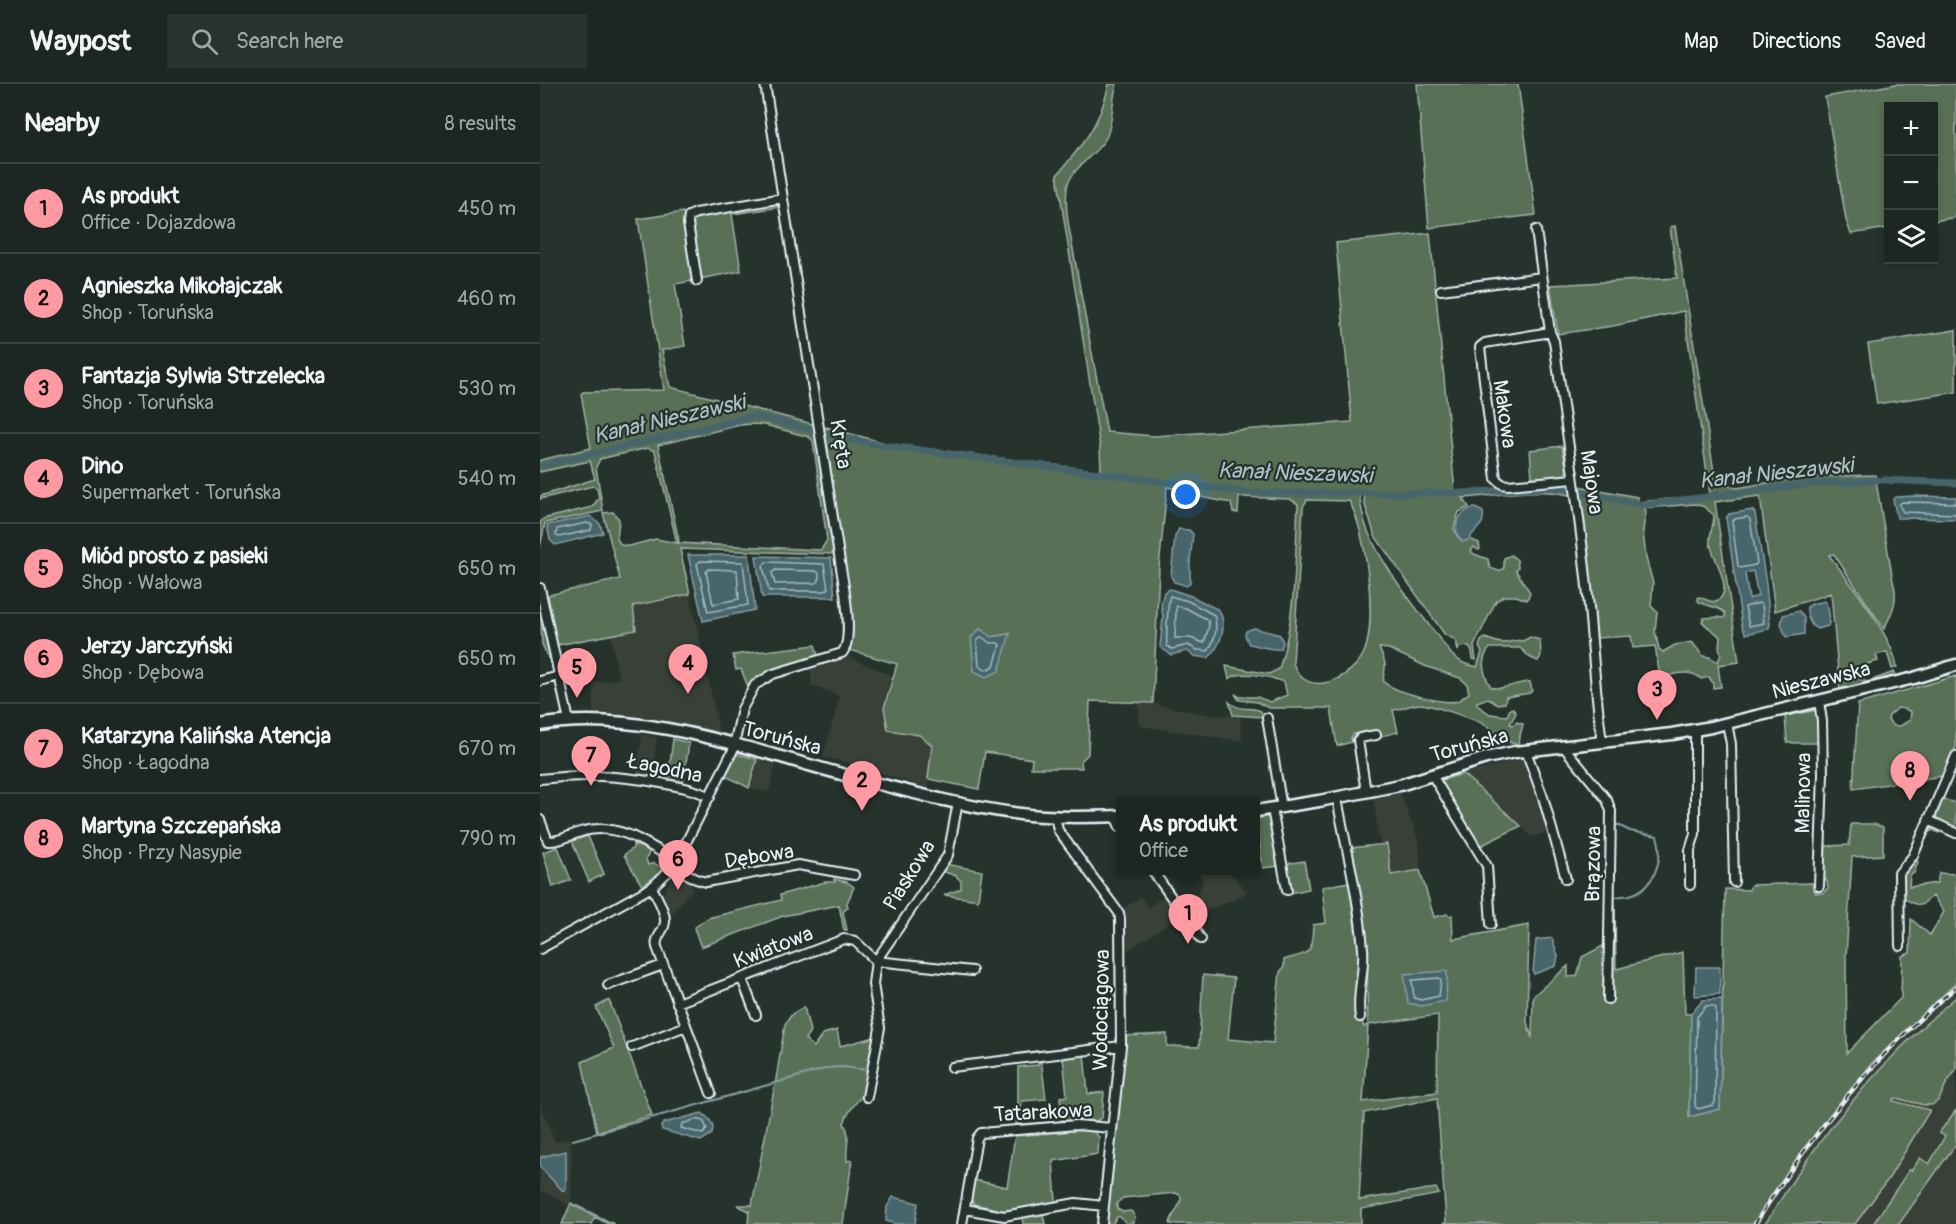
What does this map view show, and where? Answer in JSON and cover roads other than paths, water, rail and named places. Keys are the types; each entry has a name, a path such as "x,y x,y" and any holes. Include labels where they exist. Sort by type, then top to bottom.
{"main road":[{"name":"Nieszawska","path":"1695,730 1914,678 1956,665"},
{"name":"Toruńska","path":"540,725 603,720 688,734 897,788 1019,814 1116,816"},
{"name":"Toruńska","path":"1260,810 1401,785 1486,758 1695,730"}],"street":[{"name":"Kręta","path":"540,949 652,887 675,863 735,746 742,709 755,685 773,674 842,653 846,645 846,608 820,427 765,84"},
{"path":"697,281 688,223 689,216 783,198"},
{"name":"Majowa","path":"1536,230 1585,562 1595,694 1602,742"},
{"path":"1441,290 1542,277"},
{"name":"Makowa","path":"1550,332 1485,343 1479,347 1496,479 1508,485 1574,487"},
{"path":"540,588 569,721"},
{"path":"540,681 559,676"},
{"name":"Malinowa","path":"1819,701 1823,764 1819,886"},
{"path":"1267,718 1287,890"},
{"path":"1727,723 1731,744 1734,882"},
{"path":"1690,885 1690,850 1695,834 1695,730"},
{"path":"1366,792 1358,740 1376,735"},
{"name":"Brązowa","path":"1563,746 1607,800 1611,810 1608,999"},
{"path":"1526,751 1543,797 1566,879"},
{"path":"1900,946 1899,873 1913,856 1956,756"},
{"name":"Łagodna","path":"540,779 577,774 617,776 674,786 710,797"},
{"path":"1432,775 1487,866 1491,924"},
{"path":"1337,798 1364,951 1358,1008 1360,1017"},
{"name":"Piaskowa","path":"876,961 948,855 958,802"},
{"name":"Wodociągowa","path":"1055,816 1058,830 1119,913 1121,1046 1102,1224"},
{"name":"Dębowa","path":"540,820 548,841 561,840 586,830 629,834 643,840 675,863 682,872 706,882 798,865 854,875"},
{"path":"1928,820 1956,833"},
{"path":"1156,875 1202,939"},
{"path":"652,887 665,920 656,942 711,1094"},
{"name":"Kwiatowa","path":"677,1003 847,939 855,942 876,961"},
{"path":"867,1097 880,1028 873,984 876,961 972,971"},
{"path":"608,985 663,965"},
{"path":"742,979 756,1015"},
{"path":"632,1047 686,1026"},
{"path":"952,1067 1121,1046"},
{"name":"Tatarakowa","path":"962,1224 977,1138 981,1133 1076,1125 1112,1128"},
{"path":"965,1209 1004,1216 1076,1203 1104,1206"}],"water":[{"path":"1914,496 1956,497 1956,519 1897,518 1893,499"},
{"path":"1475,508 1483,512 1481,525 1470,539 1463,542 1457,532 1458,521 1464,512"},
{"path":"1752,510 1755,513 1766,584 1770,625 1768,629 1746,634 1742,626 1726,518 1729,514","holes":["1753,571 1758,596 1749,599 1745,573"]},
{"path":"590,516 600,524 603,533 555,545 550,540 547,525"},
{"path":"1179,529 1189,530 1193,534 1190,583 1187,586 1174,582 1171,576 1175,536"},
{"path":"688,555 749,555 755,610 703,621"},
{"path":"756,556 831,558 835,597 762,597"},
{"path":"1170,589 1191,596 1219,610 1223,622 1222,634 1217,647 1208,658 1194,656 1187,651 1171,655 1160,647 1163,617 1161,604 1164,592"},
{"path":"1824,601 1828,610 1829,623 1828,626 1817,629 1809,620 1807,607"},
{"path":"1799,611 1804,618 1804,634 1786,637 1781,624 1783,615"},
{"path":"1254,628 1280,635 1283,642 1281,649 1249,644 1245,635 1246,631"},
{"path":"980,629 992,637 1010,634 999,671 986,677 974,671 971,638"},
{"path":"1552,938 1558,956 1556,966 1534,974 1536,940"},
{"path":"1696,967 1720,967 1720,994 1695,996"},
{"path":"1447,971 1446,1001 1421,1006 1408,1003 1404,974"},
{"path":"1722,999 1720,1109 1689,1117 1691,1014 1703,1000"},
{"path":"702,1113 711,1122 713,1130 712,1134 701,1141 662,1130 661,1126 664,1123"},
{"path":"566,1151 566,1189 563,1191 540,1167 540,1157"},
{"path":"893,1197 918,1203 915,1224 897,1224 886,1221 887,1207"}],"waterway":[{"name":"Kanał Nieszawski","path":"540,466 756,416 880,445 1252,493 1462,493 1555,487 1643,505 1802,485 1878,480"},
{"name":"Kanał Nieszawski","path":"1884,480 1956,483"},
{"path":"1612,901 1616,897 1630,895 1646,886 1656,871 1659,854 1657,836 1630,831 1614,823"},
{"path":"573,1140 828,1068 867,1070"},
{"path":"573,1205 611,1224"}],"railway":[{"path":"1755,1224 1798,1159 1846,1097 1899,1040 1956,987"}],"place":[{"name":"Dino","path":"688,694"},
{"name":"Miód prosto z pasieki","path":"577,698"},
{"name":"Fantazja Sylwia Strzelecka","path":"1657,720"},
{"name":"Katarzyna Kalińska Atencja","path":"591,786"},
{"name":"Martyna Szczepańska","path":"1910,801"},
{"name":"Agnieszka Mikołajczak","path":"862,811"},
{"name":"Jerzy Jarczyński","path":"678,890"},
{"name":"As produkt","path":"1188,944"}]}
